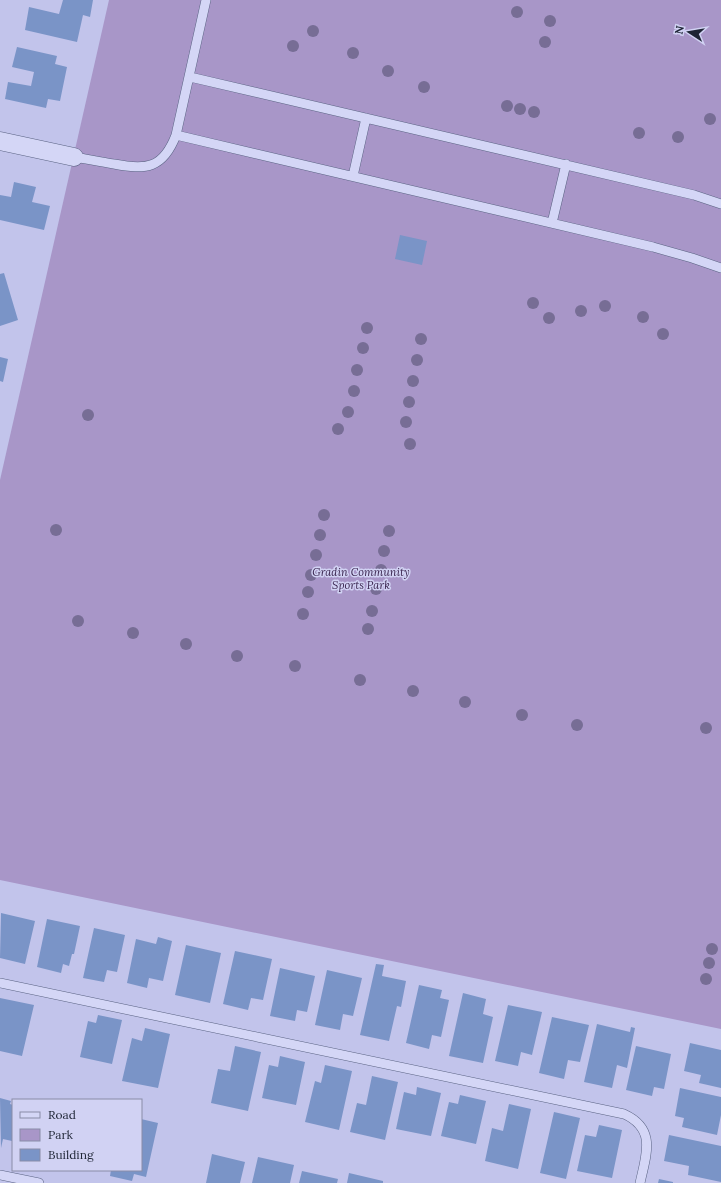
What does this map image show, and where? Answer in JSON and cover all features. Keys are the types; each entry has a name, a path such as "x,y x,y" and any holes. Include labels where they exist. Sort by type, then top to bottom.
{"street":[{"path":"0,141 74,157"}],"lane":[{"path":"74,157 139,168 151,166 160,161 167,153 176,135 190,78 206,0"},
{"path":"190,78 566,164 694,195 721,204"},
{"path":"352,176 366,118"},
{"path":"176,135 660,249 721,268"},
{"path":"552,223 566,164"},
{"path":"0,983 624,1114 634,1118 641,1126 647,1139 647,1152 640,1183"},
{"path":"0,1175 39,1183"}],"green space":[{"name":"Gradin Community Sports Park","path":"109,0 721,0 721,1029 0,880 0,480"}],"building":[{"path":"63,0 93,0 90,17 83,15 77,42 25,30 29,7 59,14"},
{"path":"17,47 57,56 55,64 67,67 60,101 48,99 46,108 5,99 8,82 31,86 34,72 12,67"},
{"path":"14,182 36,187 32,202 50,206 44,230 0,220 0,195 11,197"},
{"path":"400,235 427,241 422,265 395,259"},
{"path":"4,273 18,320 0,326 0,274"},
{"path":"0,357 8,359 3,382 0,381"},
{"path":"1,913 35,921 25,964 0,958"},
{"path":"47,919 80,926 74,954 72,954 69,966 63,964 61,973 37,967"},
{"path":"94,928 125,935 117,972 107,970 104,982 83,978"},
{"path":"158,937 172,941 163,981 149,978 147,988 127,983 136,939 156,944"},
{"path":"186,945 221,953 210,1003 175,995"},
{"path":"235,951 272,959 263,1000 251,998 248,1010 223,1004"},
{"path":"376,964 384,965 382,976 406,981 401,1007 397,1006 389,1041 360,1035"},
{"path":"280,968 315,976 307,1012 297,1010 295,1021 270,1016"},
{"path":"327,970 362,978 353,1016 343,1014 340,1030 315,1025"},
{"path":"419,985 442,990 440,998 449,1000 441,1037 432,1035 429,1049 406,1043"},
{"path":"463,993 486,999 483,1014 493,1017 483,1063 449,1056"},
{"path":"0,998 34,1005 22,1056 0,1051"},
{"path":"508,1005 542,1012 532,1055 521,1052 518,1066 495,1061"},
{"path":"98,1015 122,1020 112,1064 80,1057 88,1021 96,1023"},
{"path":"552,1017 589,1025 580,1062 568,1060 564,1079 539,1073"},
{"path":"597,1024 630,1032 631,1027 635,1028 627,1068 617,1065 612,1088 584,1082"},
{"path":"145,1028 170,1034 158,1088 122,1081 132,1038 142,1041"},
{"path":"690,1043 721,1050 721,1088 699,1083 701,1075 684,1071"},
{"path":"235,1046 261,1052 248,1111 211,1103 218,1069 230,1071"},
{"path":"636,1046 671,1054 664,1089 654,1087 652,1096 626,1090"},
{"path":"280,1056 305,1062 296,1105 262,1098 269,1065 278,1067"},
{"path":"325,1065 352,1071 339,1130 305,1122 315,1081 321,1083"},
{"path":"372,1076 398,1082 385,1140 350,1132 357,1103 366,1105"},
{"path":"417,1087 441,1093 431,1136 396,1129 404,1092 416,1095"},
{"path":"680,1088 721,1097 721,1115 717,1135 682,1127 684,1118 675,1116"},
{"path":"460,1095 486,1101 476,1144 441,1136 449,1102 458,1104"},
{"path":"0,1098 11,1101 10,1104 12,1105 12,1141 3,1139 1,1148"},
{"path":"509,1104 531,1109 518,1169 485,1161 492,1128 503,1131"},
{"path":"554,1112 580,1118 566,1179 540,1173"},
{"path":"142,1119 158,1123 146,1177 134,1174 132,1181 110,1176 111,1171 142,1171"},
{"path":"599,1125 622,1130 612,1178 577,1171 585,1135 596,1137"},
{"path":"669,1135 721,1146 721,1182 688,1175 689,1166 664,1161"},
{"path":"212,1154 245,1162 240,1183 206,1183"},
{"path":"258,1157 294,1165 290,1183 252,1183"},
{"path":"302,1171 338,1179 337,1183 299,1183"},
{"path":"349,1173 383,1181 383,1183 347,1183"},
{"path":"659,1179 673,1182 673,1183 658,1183"}]}
